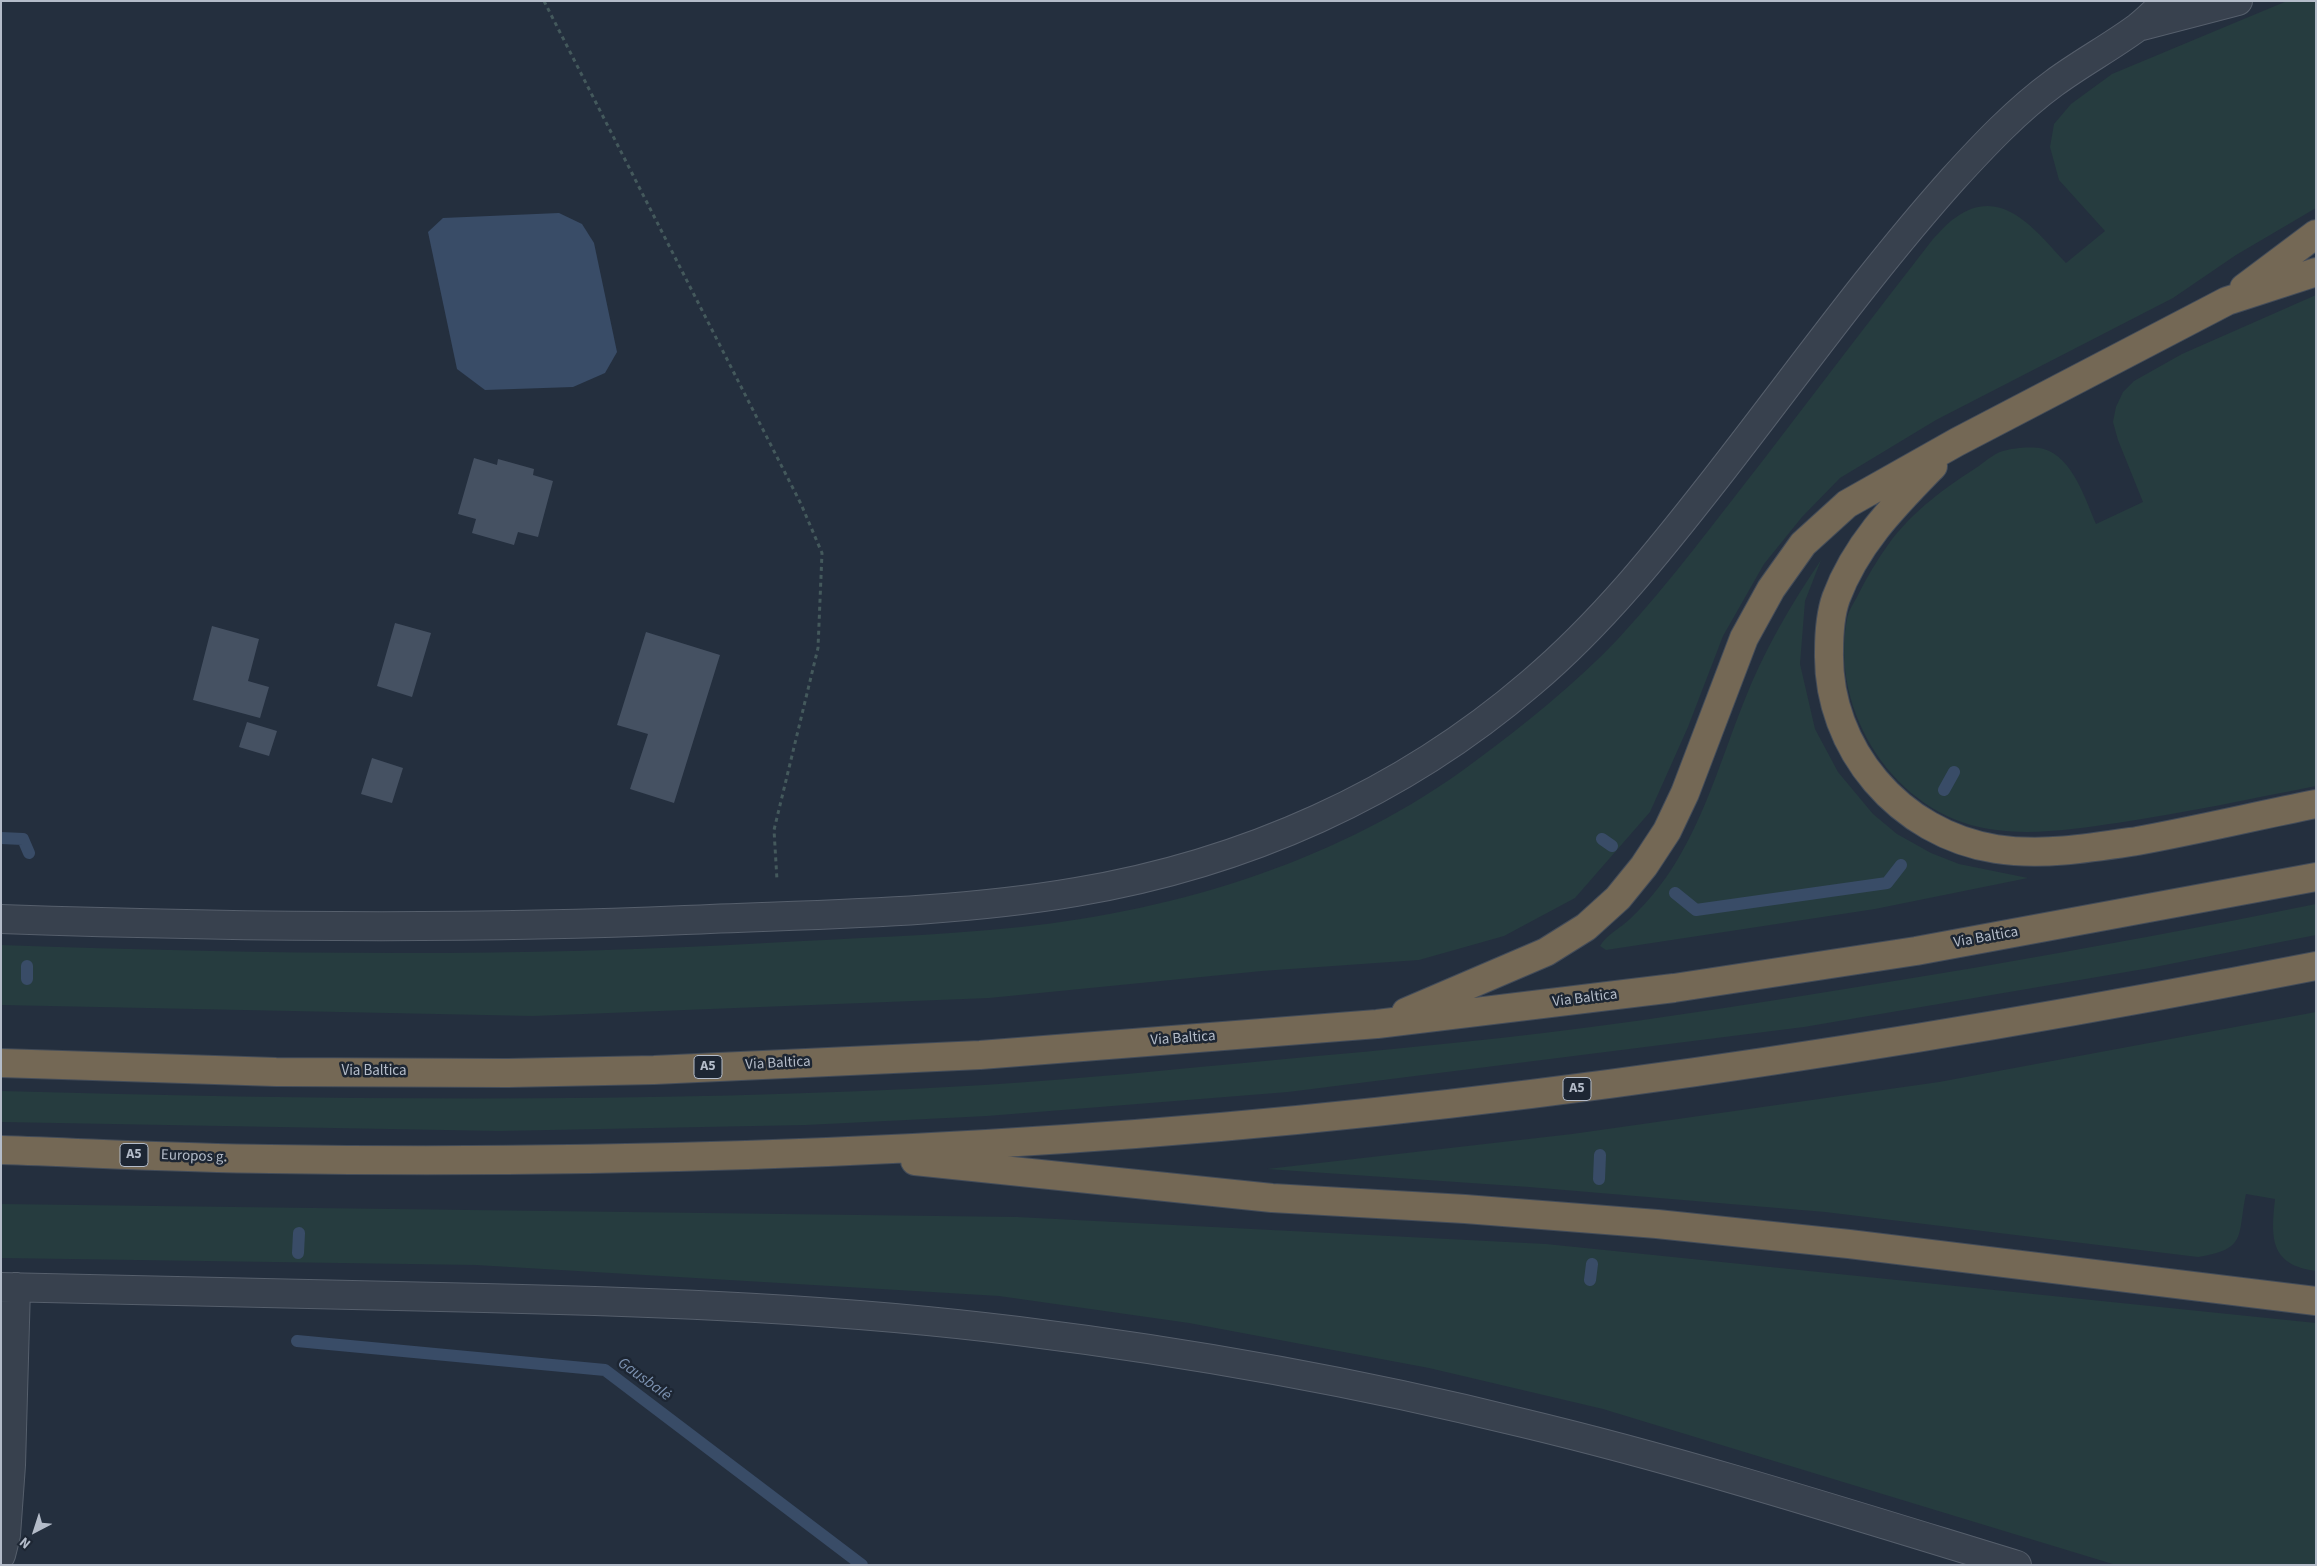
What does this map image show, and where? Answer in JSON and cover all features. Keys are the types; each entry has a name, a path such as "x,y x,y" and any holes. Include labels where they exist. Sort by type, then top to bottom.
{"highway":[{"path":"2227,302 2316,234"},
{"path":"1377,1024 1546,952 1586,927 1618,898 1644,866 1667,831 1684,793 1744,638 1771,589 1803,544 1846,504 1958,442 2227,302 2316,272"},
{"path":"1958,442 1898,502 1870,534 1848,571 1835,601 1829,633 1828,666 1832,699 1843,730 1858,760 1879,786 1904,809 1939,830 1963,840 1996,849 2031,851 2064,851 2112,845 2316,804"},
{"name":"Via Baltica","path":"1,1063 38,1066 276,1072 508,1073 654,1070 980,1055 1377,1024 1674,988 1916,951 2156,908 2316,876"},
{"name":"A5","path":"831,1152 1086,1137 1286,1121 1482,1101 1698,1073 1916,1040 2131,1002 2316,966"},
{"name":"Europos g.","path":"1,1150 266,1159 556,1160 831,1152"},
{"path":"831,1152 1272,1198 1465,1209 1657,1224 1859,1245 2316,1301"}],"street":[{"path":"1,919 255,926 534,925 778,916 950,907 1070,894 1160,875 1212,860 1291,831 1375,792 1416,767 1456,741 1532,682 1600,617 1693,508 1914,226 1984,145 2047,88 2091,56 2138,27 2166,1"},
{"path":"2138,27 2238,1"},
{"path":"1,1555 6,1535 10,1465 8,1287 715,1306 931,1321 1102,1342 1274,1369 1526,1423 1760,1487 2017,1565"}],"path":[{"path":"544,1 801,504 822,553 818,648 774,830 778,916"}],"green space":[{"path":"2287,1 2316,1 2316,208 2236,255 2173,298 1936,420 1840,478 1802,517 1764,564 1723,636 1688,727 1650,812 1575,898 1504,936 1419,960 1262,971 989,998 533,1016 1,1005 1,945 192,951 480,953 671,948 957,933 1081,919 1141,908 1259,875 1316,852 1371,826 1424,796 1474,762 1548,704 1601,657 1674,574 1933,239 1952,220 1972,209 1988,206 2003,209 2031,226 2066,263 2105,231 2059,180 2050,147 2054,124 2071,104 2112,74"},
{"path":"2316,295 2316,786 2142,819 2037,832 1989,829 1955,819 1925,803 1898,780 1876,753 1859,722 1848,689 1844,654 1848,616 1851,608 1876,562 1899,530 1920,509 1943,491 1995,455 2000,452 2016,449 2044,449 2063,461 2077,480 2096,524 2143,502 2118,440 2113,422 2116,407 2123,392 2134,381 2182,354"},
{"path":"1821,560 1805,601 1800,664 1815,729 1838,772 1873,814 1897,834 1931,853 1959,864 2028,878 1875,909 1606,950 1600,946 1603,942 1650,899 1687,843 1705,804 1759,666 1788,612"},
{"path":"2316,904 2316,935 2150,968 1804,1027 1288,1092 987,1116 806,1125 499,1131 1,1122 1,1091 370,1098 615,1098 738,1095 1020,1083 1365,1052 1591,1027 1806,995 2061,953"},
{"path":"2316,1012 2316,1271 2289,1263 2281,1256 2276,1247 2274,1237 2275,1199 2246,1194 2240,1230 2233,1245 2214,1254 2198,1257 1825,1212 1529,1187 1267,1169 1572,1134 1939,1082"},
{"path":"1,1204 1017,1217 1546,1244 2316,1323 2316,1565 2116,1565 1603,1409 1429,1368 1189,1323 999,1296 476,1265 1,1258"}],"water":[{"path":"559,213 582,224 594,243 617,352 605,373 573,387 485,390 457,369 428,232 443,218"}],"building":[{"path":"474,458 497,465 498,459 534,469 533,475 553,481 538,537 518,532 514,545 472,533 476,519 458,514"},
{"path":"395,623 431,633 412,697 377,686"},
{"path":"212,626 259,639 248,681 269,687 260,718 193,700"},
{"path":"646,632 720,655 674,803 630,789 648,734 617,725"},
{"path":"247,722 277,731 269,756 239,747"},
{"path":"372,758 403,768 392,803 361,794"}],"waterway":[{"path":"1944,790 1954,772"},
{"name":"Gausbalė","path":"1,838 23,839 29,853"},
{"path":"1602,839 1612,846"},
{"path":"1675,893 1696,910 1887,883 1901,865"},
{"name":"Gausbalė","path":"27,966 27,979"},
{"path":"1599,1179 1600,1155"},
{"name":"Gausbalė","path":"298,1253 299,1233"},
{"path":"1590,1280 1592,1264"},
{"name":"Gausbalė","path":"297,1341 605,1370 862,1565"}]}
